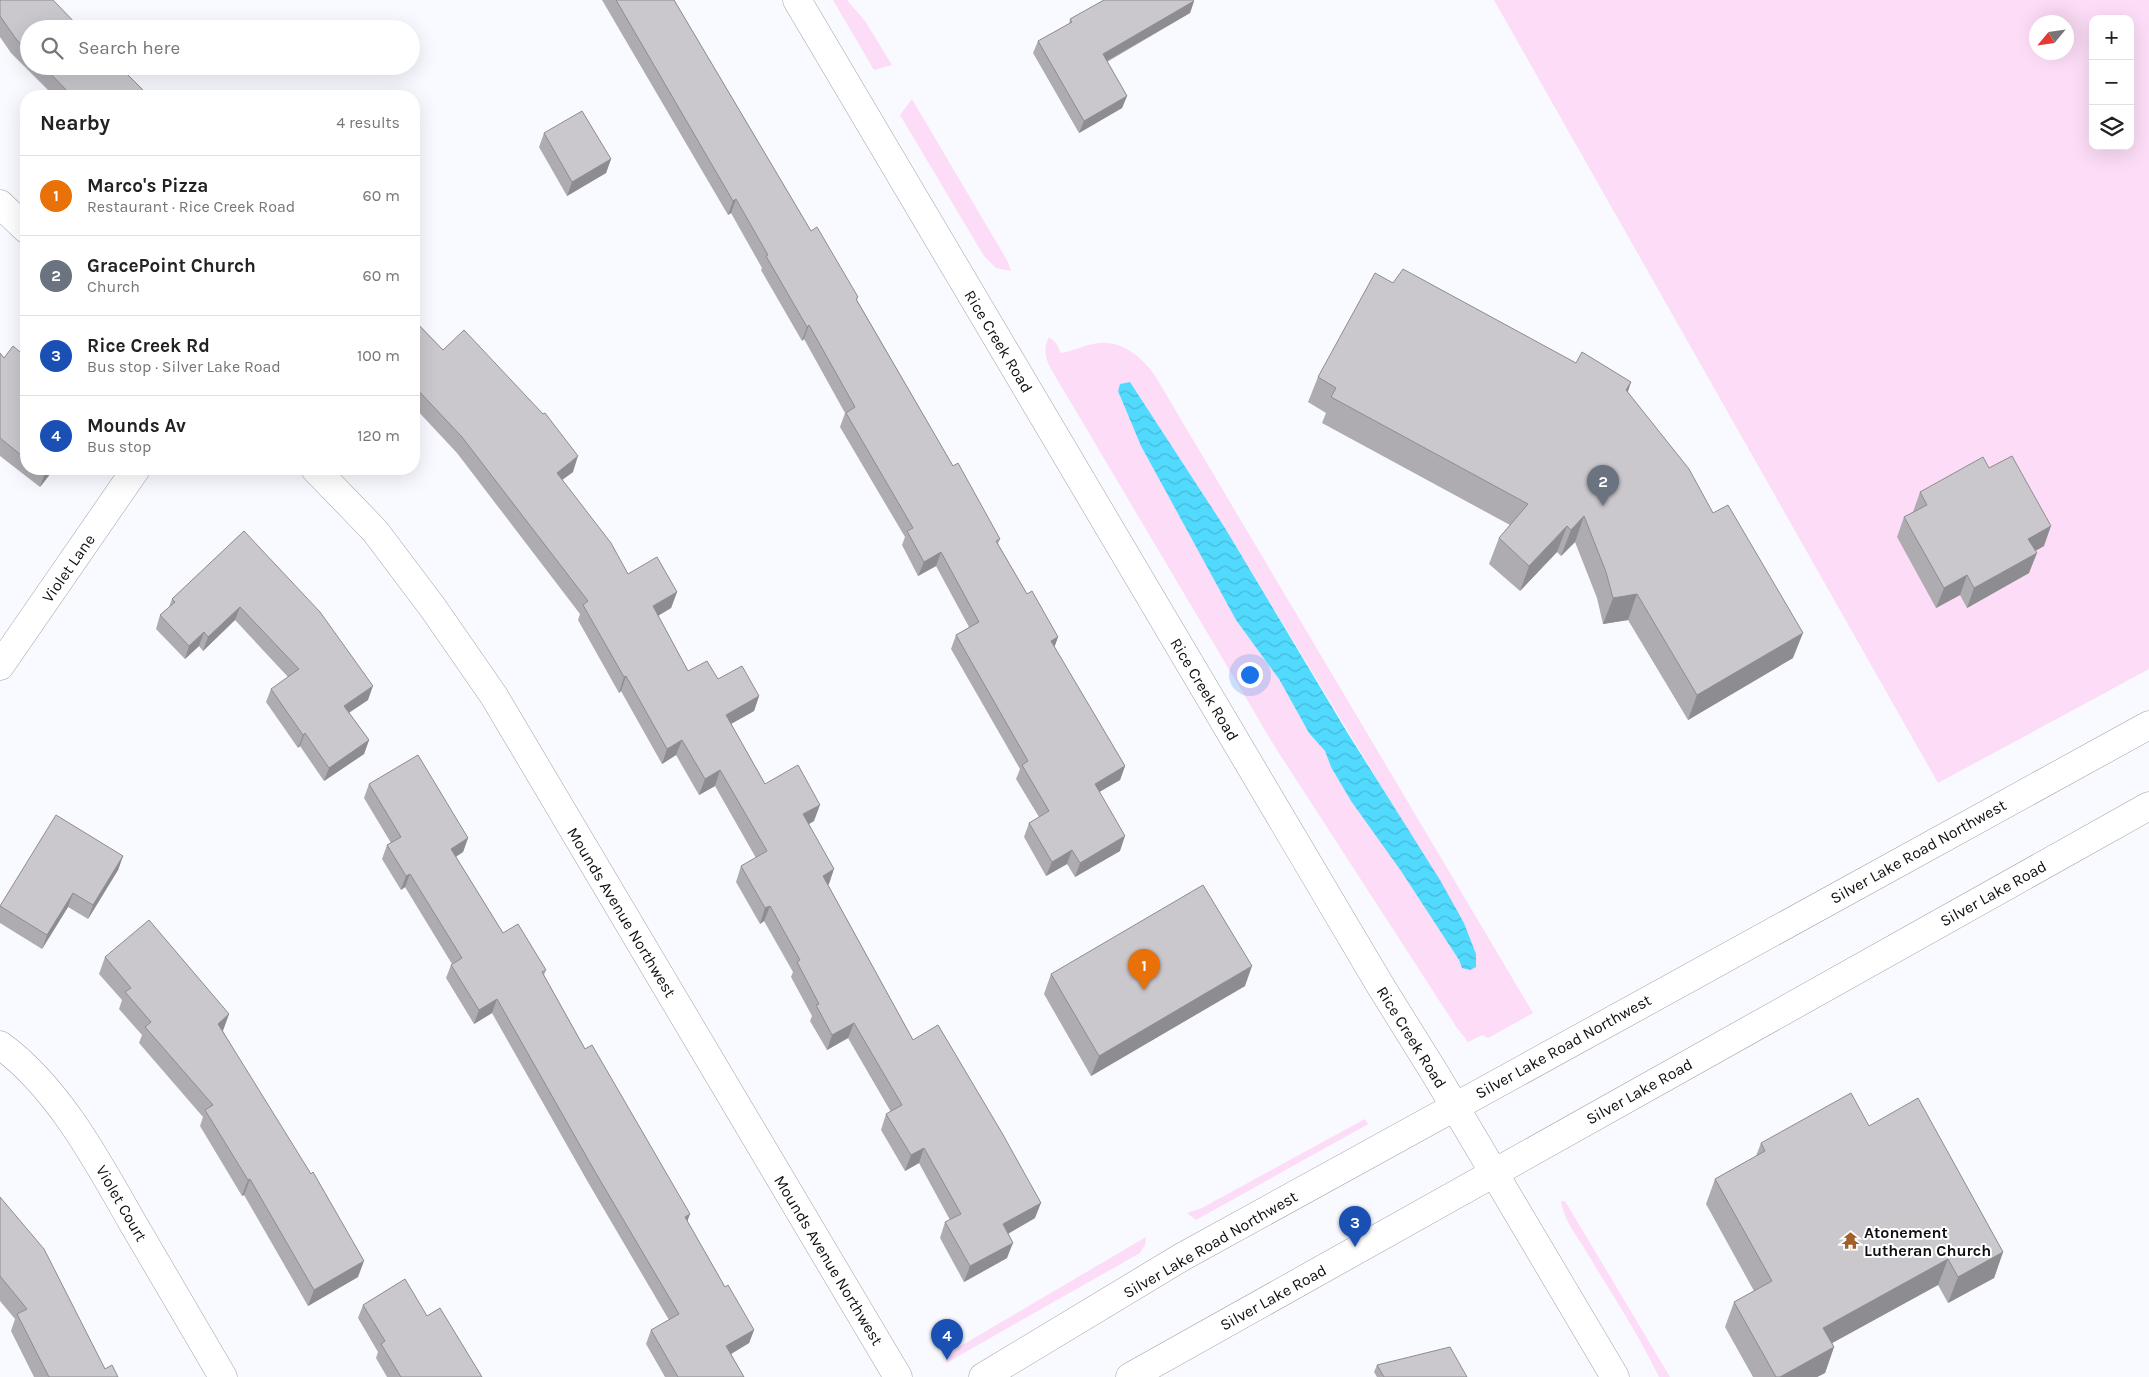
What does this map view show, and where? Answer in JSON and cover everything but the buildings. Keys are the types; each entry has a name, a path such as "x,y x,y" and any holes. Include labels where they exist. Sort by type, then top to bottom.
{"street":[{"name":"Rice Creek Road","path":"797,0 1370,968 1436,1075 1615,1377"},
{"path":"0,204 20,223"},
{"name":"Violet Lane","path":"0,666 132,475"},
{"name":"Mounds Avenue Northwest","path":"321,475 375,531 433,608 494,696 898,1377"},
{"name":"Silver Lake Road Northwest","path":"983,1377 1182,1257 2149,725"},
{"name":"Silver Lake Road","path":"1130,1377 2149,806"},
{"name":"Violet Court","path":"0,1045 11,1053 49,1093 84,1138 223,1377"}],"shaded area":[{"path":"833,0 847,0 865,21 892,65 874,70"},
{"path":"1494,0 2149,0 2149,669 1938,783"},
{"path":"912,99 1008,262 1011,271 996,268 984,256 900,115"},
{"path":"1049,337 1056,343 1061,353 1099,343 1124,347 1137,356 1154,374 1533,1013 1488,1038 1482,1035 1468,1042 1457,1028 1275,747 1051,369 1046,353","holes":["1130,382 1225,528 1464,923 1462,968 1459,960 1401,871 1351,801 1331,767 1325,751 1309,733 1279,679 1236,620 1141,446 1118,391 1121,384"]},
{"path":"1365,1119 1368,1124 1363,1127 1196,1220 1187,1213 1202,1208"},
{"path":"1561,1201 1565,1201 1670,1377 1659,1377 1634,1331 1568,1223"},
{"path":"1146,1237 1145,1245 1140,1253 946,1363 947,1354"}],"water":[{"path":"1130,382 1225,528 1347,732 1440,880 1464,923 1476,954 1476,967 1470,970 1462,968 1459,960 1401,871 1351,801 1331,767 1325,751 1309,733 1279,679 1236,620 1141,446 1118,391 1120,384"}],"place":[{"name":"GracePoint Church","path":"1603,506"},
{"name":"Marco's Pizza","path":"1144,990"},
{"name":"Atonement Lutheran Church","path":"1850,1241"},
{"name":"Rice Creek Rd","path":"1355,1247"},
{"name":"Mounds Av","path":"947,1360"}]}
